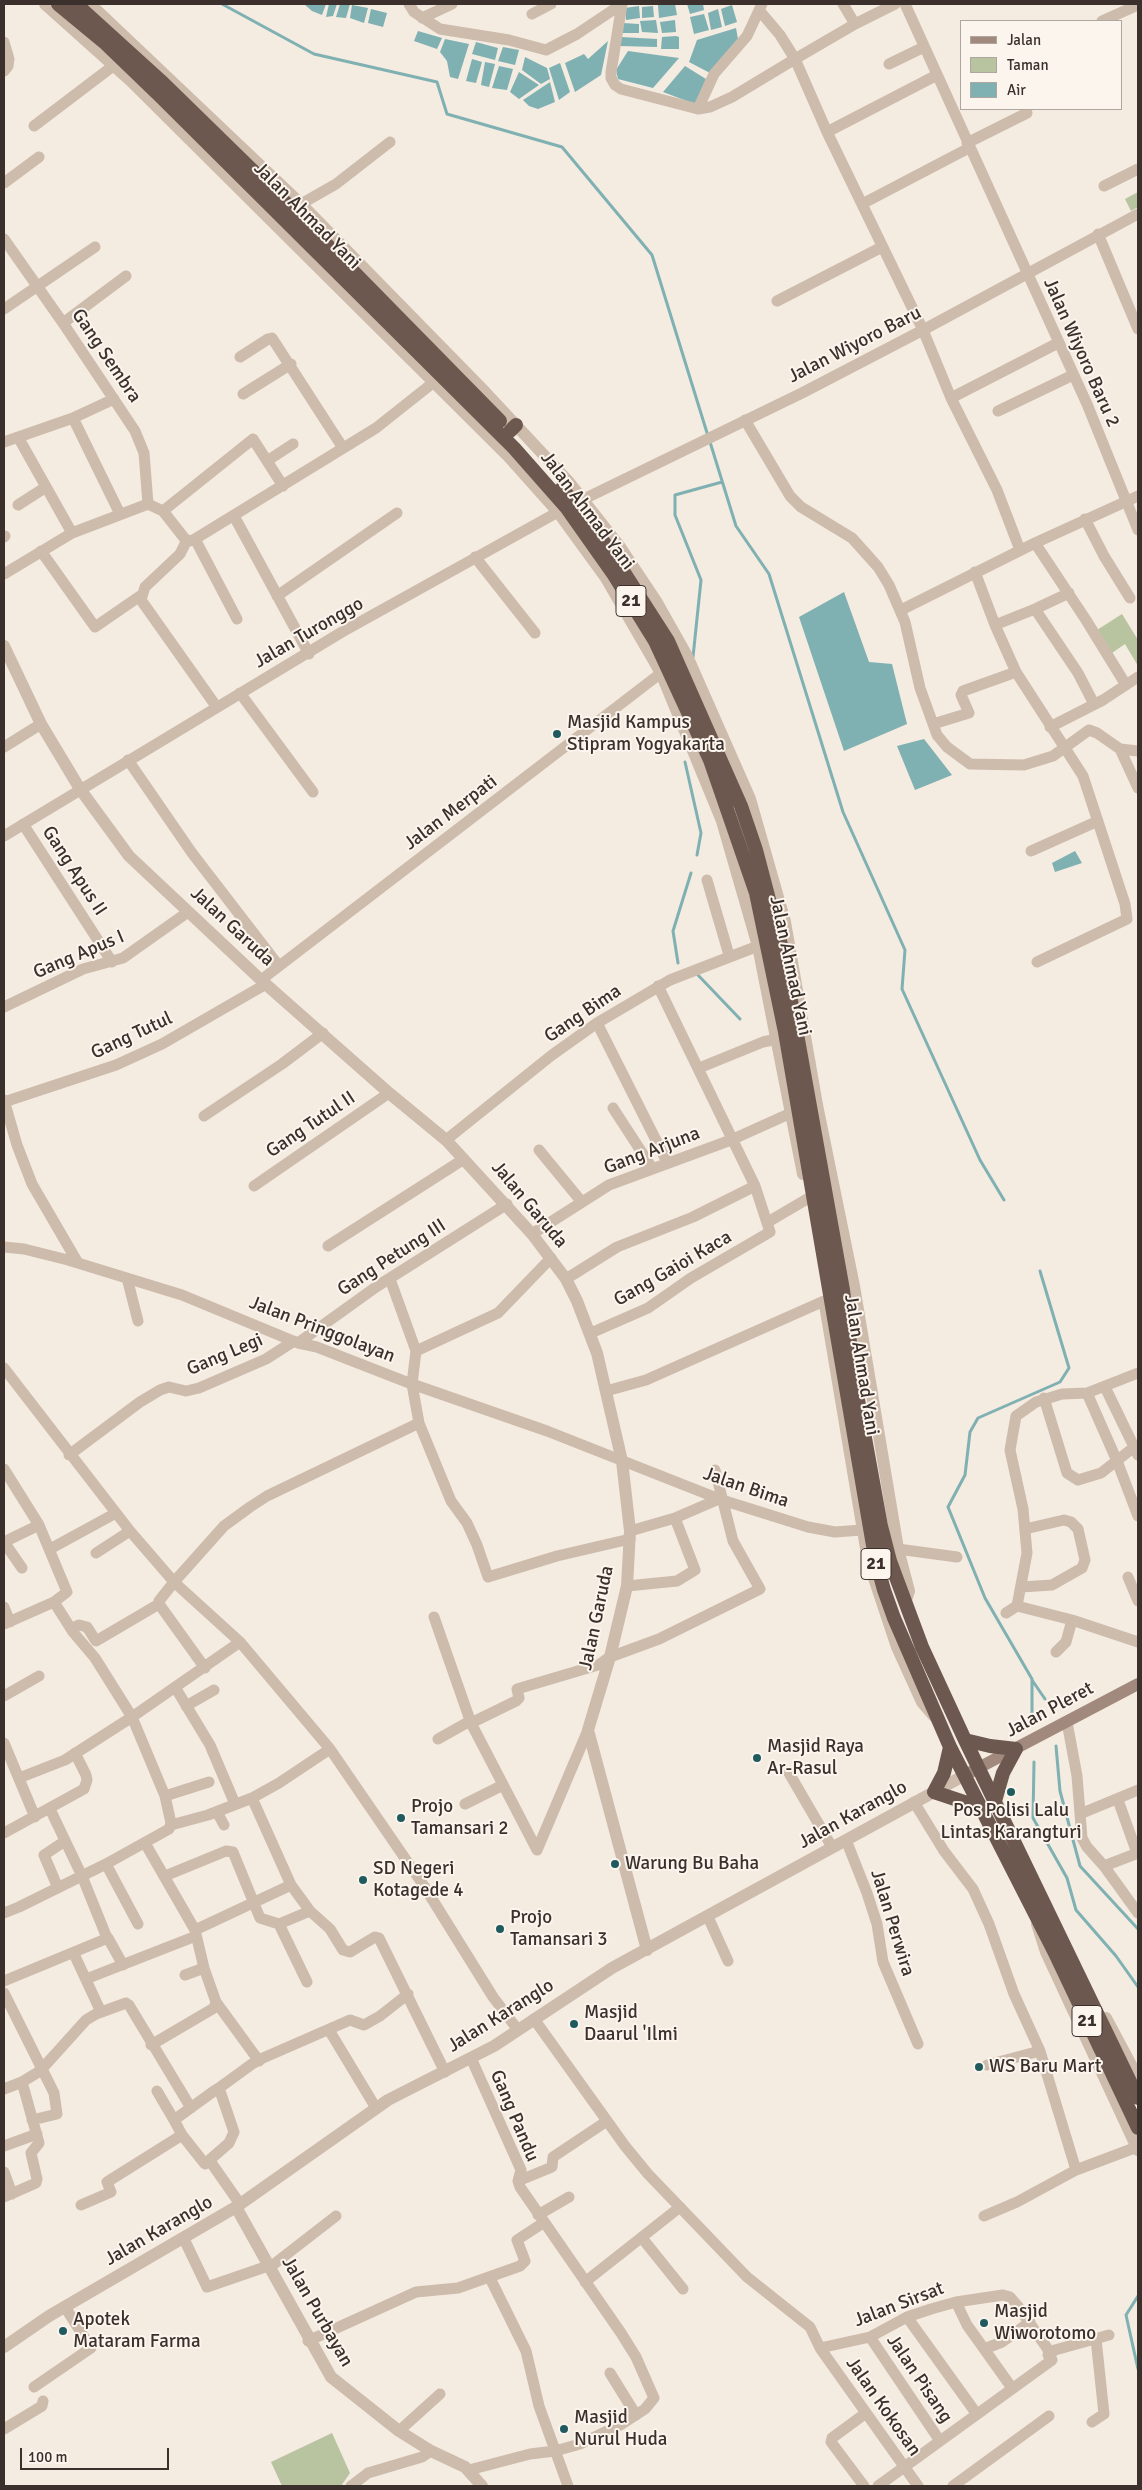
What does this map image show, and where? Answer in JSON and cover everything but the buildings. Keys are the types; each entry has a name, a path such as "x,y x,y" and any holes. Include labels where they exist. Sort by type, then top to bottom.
{"highway":[{"name":"Jalan Ahmad Yani","path":"58,4 104,42 146,82 514,448 566,507 629,598 656,642 710,760 756,893 785,1032 815,1224 881,1526 904,1603 1079,1989 1138,2128"},
{"name":"Jalan Ahmad Yani","path":"76,4 163,83 513,428 574,501 609,549 655,620 685,677 744,815 756,850 781,946 843,1290 852,1395 875,1558 894,1618 950,1746 1034,1914 1079,1989 1092,2001 1138,2098"},
{"path":"965,1740 990,1746 1016,1748 1003,1773 995,1801"},
{"path":"950,1746 944,1773 934,1792 982,1808"}],"main road":[{"name":"Jalan Pleret","path":"979,1768 1138,1684"},
{"name":"Jalan Karanglo","path":"965,1776 979,1768"}],"street":[{"path":"45,4 113,66 509,457 558,512 606,578 661,673 722,821 758,946 807,1200 815,1224 824,1301 862,1530 876,1587 897,1647 922,1702 939,1722"},
{"path":"90,4 301,204 513,428 584,499 620,547 656,601 687,656 750,799 785,922 817,1105 854,1286 898,1550 909,1591 904,1603"},
{"path":"409,4 422,18 440,29 509,40 546,50 577,34 622,4"},
{"path":"422,18 452,4"},
{"path":"532,14 551,4"},
{"path":"622,4 613,82 621,89 698,109 710,107 732,97 855,24 895,4"},
{"path":"843,4 855,24"},
{"name":"Jalan Wiyoro Baru 2","path":"906,4 968,146 1073,375 1138,530"},
{"path":"1104,20 1138,4"},
{"path":"698,109 714,74 746,36 760,7 795,59 827,132 923,330 951,398 997,490 1020,550"},
{"path":"4,42 9,59 8,66 4,71"},
{"path":"889,64 924,47"},
{"path":"34,126 113,66"},
{"path":"827,132 937,75"},
{"path":"862,204 1027,113"},
{"path":"301,204 336,184 390,142"},
{"path":"4,183 39,157"},
{"path":"1104,186 1138,169"},
{"name":"Jalan Wiyoro Baru","path":"584,499 923,330 1138,214"},
{"path":"1098,234 1138,329"},
{"name":"Gang Sembra","path":"4,240 63,323 141,441 148,504"},
{"path":"4,309 96,247"},
{"path":"777,301 882,247"},
{"path":"63,323 126,276"},
{"path":"240,358 270,337 276,342 343,448"},
{"path":"951,398 1058,343"},
{"path":"243,394 291,364"},
{"path":"998,411 1073,375"},
{"path":"41,551 99,632 140,596 145,587 180,554 191,539 234,516 376,428 434,382"},
{"path":"4,442 73,418 114,399"},
{"path":"73,418 120,514"},
{"path":"745,420 790,496 801,507 852,538 878,567 901,610 914,671 933,724 942,742 970,764 1024,765 1053,756 1089,730 1098,733 1120,749 1138,788"},
{"path":"18,437 72,533"},
{"path":"163,511 253,439 283,486"},
{"path":"267,461 294,444"},
{"path":"18,504 46,487"},
{"path":"901,610 1034,543 1138,496"},
{"path":"4,574 72,533 148,504 163,511 191,539 237,620"},
{"name":"Jalan Turonggo","path":"4,836 216,706 308,654 342,632 558,512"},
{"path":"277,596 397,513"},
{"path":"234,516 308,654"},
{"path":"1085,519 1104,556 1130,598"},
{"path":"1034,543 1069,593 1126,686"},
{"path":"475,557 535,634"},
{"path":"975,572 994,625 1016,672 1083,776 1125,904 1133,920 1038,962"},
{"path":"994,625 1069,593"},
{"path":"140,596 145,607 216,706"},
{"path":"1035,609 1078,673 1094,704"},
{"name":"Jalan Garuda","path":"4,646 42,724 80,789 129,856 263,982 389,1093 446,1140 507,1204 566,1279 591,1333 606,1391 622,1461 630,1535 627,1586 610,1657 588,1730"},
{"path":"933,724 969,713 961,695 963,691 1016,672"},
{"name":"Jalan Merpati","path":"263,982 279,966 661,673"},
{"path":"1050,727 1126,686 1138,677"},
{"path":"240,693 313,792"},
{"path":"4,747 42,724"},
{"path":"1120,749 1138,751"},
{"path":"128,760 192,853 279,966"},
{"path":"1031,851 1098,821"},
{"name":"Gang Apus II","path":"22,824 112,962"},
{"path":"707,880 728,955"},
{"name":"Gang Apus I","path":"4,1007 66,976 96,965 112,962 134,952 188,912"},
{"name":"Gang Bima","path":"446,1140 597,1023 658,986 695,968 758,946"},
{"name":"Gang Tutul","path":"4,1101 132,1058 162,1044 263,982"},
{"path":"658,986 699,1068 731,1140 755,1186 769,1227"},
{"path":"597,1023 667,1162"},
{"path":"204,1116 282,1064 323,1033"},
{"path":"699,1068 763,1042 777,1040"},
{"name":"Gang Tutul II","path":"254,1186 389,1093"},
{"path":"4,1101 17,1145 35,1190 78,1263"},
{"path":"613,1108 652,1168"},
{"name":"Gang Arjuna","path":"532,1234 609,1184 731,1140 791,1113"},
{"path":"539,1150 581,1201"},
{"path":"328,1246 464,1159"},
{"path":"566,1279 617,1247 693,1217 755,1186"},
{"name":"Gang Gaioi Kaca","path":"591,1333 648,1308 807,1200"},
{"name":"Gang Petung III","path":"296,1342 390,1278 507,1204"},
{"name":"Jalan Pringgolayan","path":"4,1247 24,1249 78,1263 208,1305 296,1342 317,1347 412,1384 547,1431 622,1461"},
{"path":"416,1351 498,1312 550,1258"},
{"path":"127,1278 138,1321"},
{"path":"390,1278 416,1351 412,1384 419,1423 450,1501 463,1517 477,1545 488,1577 630,1535 721,1499"},
{"path":"606,1391 646,1380 824,1301"},
{"name":"Gang Legi","path":"69,1455 140,1402 160,1390 169,1387 186,1390 199,1388 266,1359 296,1342"},
{"path":"4,1368 69,1455 130,1531 174,1582 240,1642 330,1749 424,1886 493,1997 518,2030"},
{"path":"1017,1606 1027,1553 1023,1510 1010,1455 1010,1444 1016,1416 1044,1398 1062,1394 1087,1393 1138,1373"},
{"path":"1044,1398 1069,1475 1078,1480 1088,1479 1101,1473 1137,1449 1105,1387"},
{"path":"1087,1393 1117,1461 1138,1516"},
{"path":"71,1629 79,1625 87,1626 96,1641 159,1604 159,1601 174,1582 224,1526 255,1503 419,1423"},
{"name":"Jalan Bima","path":"622,1461 721,1499 808,1527 834,1532 862,1530"},
{"path":"4,1469 39,1525 67,1588 64,1596 54,1602 7,1623 4,1607"},
{"path":"438,1739 516,1701 519,1698 517,1689 598,1665 610,1657 659,1639 760,1589 736,1550 721,1499 715,1470"},
{"path":"50,1549 116,1513"},
{"path":"627,1586 677,1581 695,1570 675,1518"},
{"path":"1021,1587 1052,1585 1082,1568 1085,1560 1078,1529 1070,1522 1064,1520 1025,1529"},
{"path":"22,1568 4,1542 39,1525"},
{"path":"96,1553 130,1531"},
{"path":"898,1550 957,1557"},
{"path":"1128,1577 1138,1601"},
{"path":"54,1602 71,1629 95,1658 132,1717 165,1796 171,1825"},
{"path":"159,1604 205,1668"},
{"path":"1006,1612 1017,1606 1072,1620 1138,1642"},
{"path":"434,1617 470,1722 537,1850 588,1730"},
{"path":"1056,1652 1066,1642 1072,1620"},
{"path":"19,1778 56,1764 75,1753 205,1668 240,1642"},
{"path":"4,1696 39,1676"},
{"path":"175,1687 210,1746 235,1804"},
{"path":"186,1706 214,1690"},
{"path":"1067,1722 1077,1776 1082,1838 1138,1913"},
{"path":"588,1730 647,1950"},
{"path":"4,1743 35,1817"},
{"path":"4,1913 106,1864 169,1829 171,1825 217,1812 252,1798 279,1783 330,1749"},
{"path":"4,1833 80,1793 86,1785 86,1775 75,1753"},
{"path":"789,1773 832,1847"},
{"name":"Jalan Karanglo","path":"4,2347 27,2329 238,2206 388,2100 471,2058 518,2030 612,1968 914,1802 965,1776"},
{"path":"165,1796 209,1782"},
{"path":"465,1804 503,1785"},
{"path":"1080,1814 1118,1800 1138,1790"},
{"path":"252,1798 291,1885 310,1911 325,1923 346,1952 375,1937 379,1938 445,2072"},
{"path":"1104,1866 1137,1853 1118,1800"},
{"path":"914,1802 944,1851 973,1889 989,1924 1014,1994 1040,2051 1076,2170"},
{"path":"50,1809 82,1876 107,1938 110,1939 123,1965"},
{"path":"217,1812 224,1825"},
{"name":"Jalan Perwira","path":"846,1840 875,1916 883,1962 918,2044"},
{"path":"58,1888 44,1855 65,1841"},
{"path":"145,1843 196,1933 204,1968 216,2002 259,2061"},
{"path":"165,1876 226,1851 232,1851 261,1920 279,1924 310,1911"},
{"path":"106,1864 138,1924"},
{"path":"86,1979 196,1933 291,1885"},
{"path":"984,2216 1017,2202 1076,2170 1138,2149 1046,1952 1034,1914"},
{"path":"708,1916 728,1962"},
{"path":"279,1924 307,1982"},
{"path":"4,1981 74,1954 107,1938"},
{"path":"74,1954 101,2012"},
{"path":"185,1975 204,1968"},
{"path":"4,1993 54,2093 58,2112 32,2120"},
{"path":"174,2120 259,2061 350,2020 364,2025 380,2016 408,1994"},
{"path":"1092,2001 1100,2008 1138,2078"},
{"path":"151,2045 214,2008 216,2002"},
{"path":"4,2088 22,2082 38,2073 76,2028 101,2012 126,2003 129,2005 190,2108"},
{"name":"Jalan Kokosan","path":"534,2019 607,2121 648,2174 747,2277 810,2327 820,2348 918,2486"},
{"path":"329,2030 376,2108"},
{"path":"987,2065 1040,2051"},
{"name":"Gang Pandu","path":"471,2058 521,2170 519,2184"},
{"path":"4,2176 8,2195 36,2183 37,2179 31,2154 39,2143 22,2082"},
{"path":"157,2091 182,2135 203,2163 210,2161 229,2143 234,2132 219,2088"},
{"path":"470,2470 530,2454 555,2451 604,2434 636,2415 654,2398 631,2349 540,2219 519,2184 552,2167 553,2157 607,2121"},
{"path":"4,2146 36,2134"},
{"path":"81,2205 111,2192 107,2182 182,2135"},
{"path":"210,2161 238,2206"},
{"path":"308,2341 416,2292 458,2288 490,2278 523,2264 525,2261 517,2240 540,2219 569,2197"},
{"name":"Jalan Purbayan","path":"238,2206 308,2341 335,2382 400,2431 431,2451 470,2470 482,2486"},
{"path":"585,2282 680,2207"},
{"path":"184,2239 207,2287 268,2267 336,2216"},
{"path":"642,2238 683,2289"},
{"path":"490,2278 526,2351 539,2406 568,2486"},
{"name":"Jalan Sirsat","path":"820,2348 870,2338 908,2317 956,2302 1003,2295 1010,2297 1030,2322"},
{"path":"956,2302 966,2325 1012,2388"},
{"path":"34,2387 91,2348 65,2307"},
{"path":"908,2317 976,2413"},
{"path":"878,2486 976,2413 1052,2360 1048,2355 1047,2348 1030,2322 1002,2342 984,2349"},
{"path":"1048,2355 1055,2350 1109,2336"},
{"name":"Jalan Pisang","path":"870,2338 940,2441"},
{"path":"1092,2422 1104,2414 1096,2339"},
{"path":"610,2373 636,2415"},
{"path":"400,2431 440,2394"},
{"path":"4,2428 42,2406 43,2402"},
{"path":"864,2486 831,2442 834,2436 866,2413"},
{"path":"953,2486 1048,2416"},
{"path":"351,2486 368,2473 422,2457 431,2451"}],"green space":[{"path":"1138,192 1138,207 1131,211 1125,199"},
{"path":"1122,614 1138,640 1138,666 1125,644 1112,653 1097,630"},
{"path":"332,2433 350,2473 341,2486 282,2486 271,2462"}],"water":[{"path":"304,4 326,4 322,15 312,11"},
{"path":"329,4 337,4 333,16 326,17"},
{"path":"340,4 350,4 346,18 336,17"},
{"path":"675,4 677,15 659,18 658,5"},
{"path":"687,4 703,4 704,10 690,14"},
{"path":"352,5 368,8 364,23 350,18"},
{"path":"732,5 737,22 725,26 721,9"},
{"path":"639,6 640,18 626,20 625,8"},
{"path":"653,6 654,17 642,18 642,7"},
{"path":"371,9 387,13 383,27 368,23"},
{"path":"718,9 722,27 711,30 708,13"},
{"path":"704,14 709,30 694,34 690,17"},
{"path":"656,20 658,33 642,32 640,21"},
{"path":"675,20 676,32 662,33 660,22"},
{"path":"623,23 639,24 639,33 620,33"},
{"path":"736,28 738,39 710,73 689,62 697,40"},
{"path":"418,31 442,38 437,49 414,41"},
{"path":"621,37 657,39 657,47 620,46"},
{"path":"662,37 679,37 679,49 661,49"},
{"path":"445,39 469,44 458,79 450,77 447,61 440,52"},
{"path":"608,41 601,75 575,92 565,63 584,54 588,59"},
{"path":"476,42 498,48 495,60 472,54"},
{"path":"503,47 519,50 515,65 498,61"},
{"path":"628,51 679,58 653,88 618,79 616,70"},
{"path":"525,57 547,68 550,79 541,84 522,70"},
{"path":"472,59 482,62 476,83 466,81"},
{"path":"485,62 495,64 489,87 481,85"},
{"path":"560,63 570,92 559,100 549,68"},
{"path":"499,66 513,69 507,90 492,88"},
{"path":"685,66 706,79 695,104 663,92"},
{"path":"519,72 539,85 519,99 510,92"},
{"path":"550,82 555,102 538,109 529,106 523,100"},
{"path":"844,592 869,662 892,664 907,724 844,751 799,617"},
{"path":"924,739 952,775 915,790 897,746"},
{"path":"1075,851 1082,863 1055,872 1052,863"}],"waterway":[{"path":"222,4 314,54 437,82 447,114 562,147 652,255 708,436"},
{"path":"710,442 736,526 769,574 843,812 905,950 902,989 980,1160 1004,1200"},
{"path":"693,657 701,580 675,515 675,495 722,482"},
{"path":"685,762 701,833 697,855"},
{"path":"678,963 673,931 691,873"},
{"path":"697,974 740,1019"},
{"path":"1032,1716 1032,1679 985,1598 948,1507 965,1475 970,1432 978,1418 1060,1382 1069,1368 1040,1271"},
{"path":"1032,1680 1045,1699"},
{"path":"1056,1746 1060,1791 1080,1866 1138,1929"},
{"path":"1034,1762 1033,1818 1067,1878 1076,1910 1116,1956 1138,1987"},
{"path":"1138,2296 1126,2315 1138,2369"}],"place":[{"name":"Masjid Kampus Stipram Yogyakarta","path":"557,734"},
{"name":"Masjid Raya Ar-Rasul","path":"757,1758"},
{"name":"Pos Polisi Lalu Lintas Karangturi","path":"1011,1792"},
{"name":"Projo Tamansari 2","path":"401,1818"},
{"name":"Warung Bu Baha","path":"615,1864"},
{"name":"SD Negeri Kotagede 4","path":"363,1880"},
{"name":"Projo Tamansari 3","path":"500,1929"},
{"name":"Masjid Daarul 'Ilmi","path":"574,2024"},
{"name":"WS Baru Mart","path":"979,2067"},
{"name":"Masjid Wiworotomo","path":"984,2323"},
{"name":"Apotek Mataram Farma","path":"63,2331"},
{"name":"Masjid Nurul Huda","path":"564,2429"}]}
